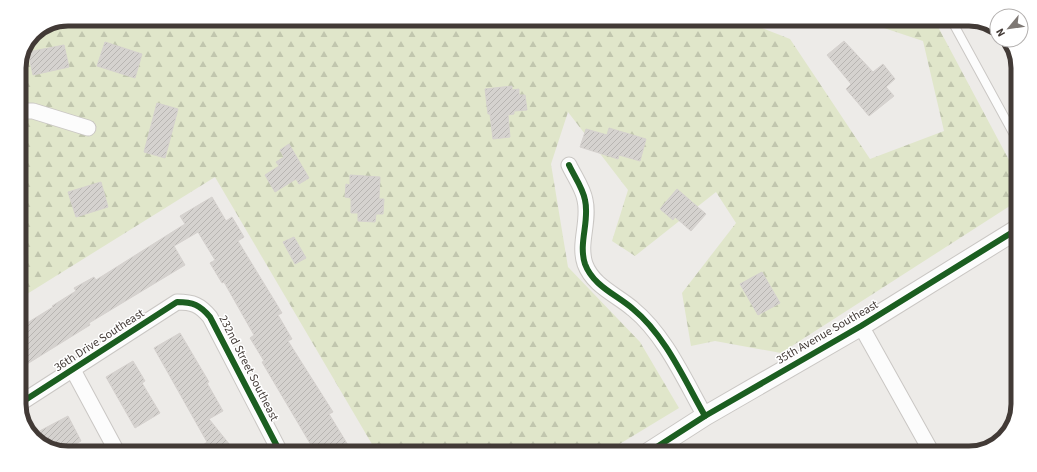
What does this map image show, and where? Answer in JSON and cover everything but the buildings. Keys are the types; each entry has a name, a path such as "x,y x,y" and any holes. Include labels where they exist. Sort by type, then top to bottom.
{"street":[{"path":"26,112 33,111 88,128"},
{"path":"569,165 586,201 582,244 585,264 594,279 609,293 633,308 655,330 705,416"},
{"name":"35th Avenue Southeast","path":"658,446 705,416 861,326 1011,233"},
{"name":"36th Drive Southeast","path":"26,400 177,302 193,302"},
{"name":"232nd Street Southeast","path":"193,302 203,308 210,317 277,446"},
{"path":"861,326 928,446"},
{"path":"73,370 113,446"}],"lane":[{"path":"955,26 1011,129"}],"green space":[{"path":"63,26 757,26 790,39 870,159 944,131 923,41 878,26 938,26 1011,164 1011,205 781,353 715,341 691,346 682,293 736,223 716,192 635,256 612,241 628,190 568,112 551,164 568,267 640,342 679,408 616,446 373,446 215,177 26,295 26,65 30,49 35,42 40,36 54,28"}],"cycle path":[{"path":"569,165 585,200 586,216 583,256 589,272 606,290 633,309 655,332 674,359 705,416"},
{"path":"658,446 705,416 861,326 1011,233"},
{"path":"26,399 177,302 188,303 196,305 210,317 277,446"}]}
